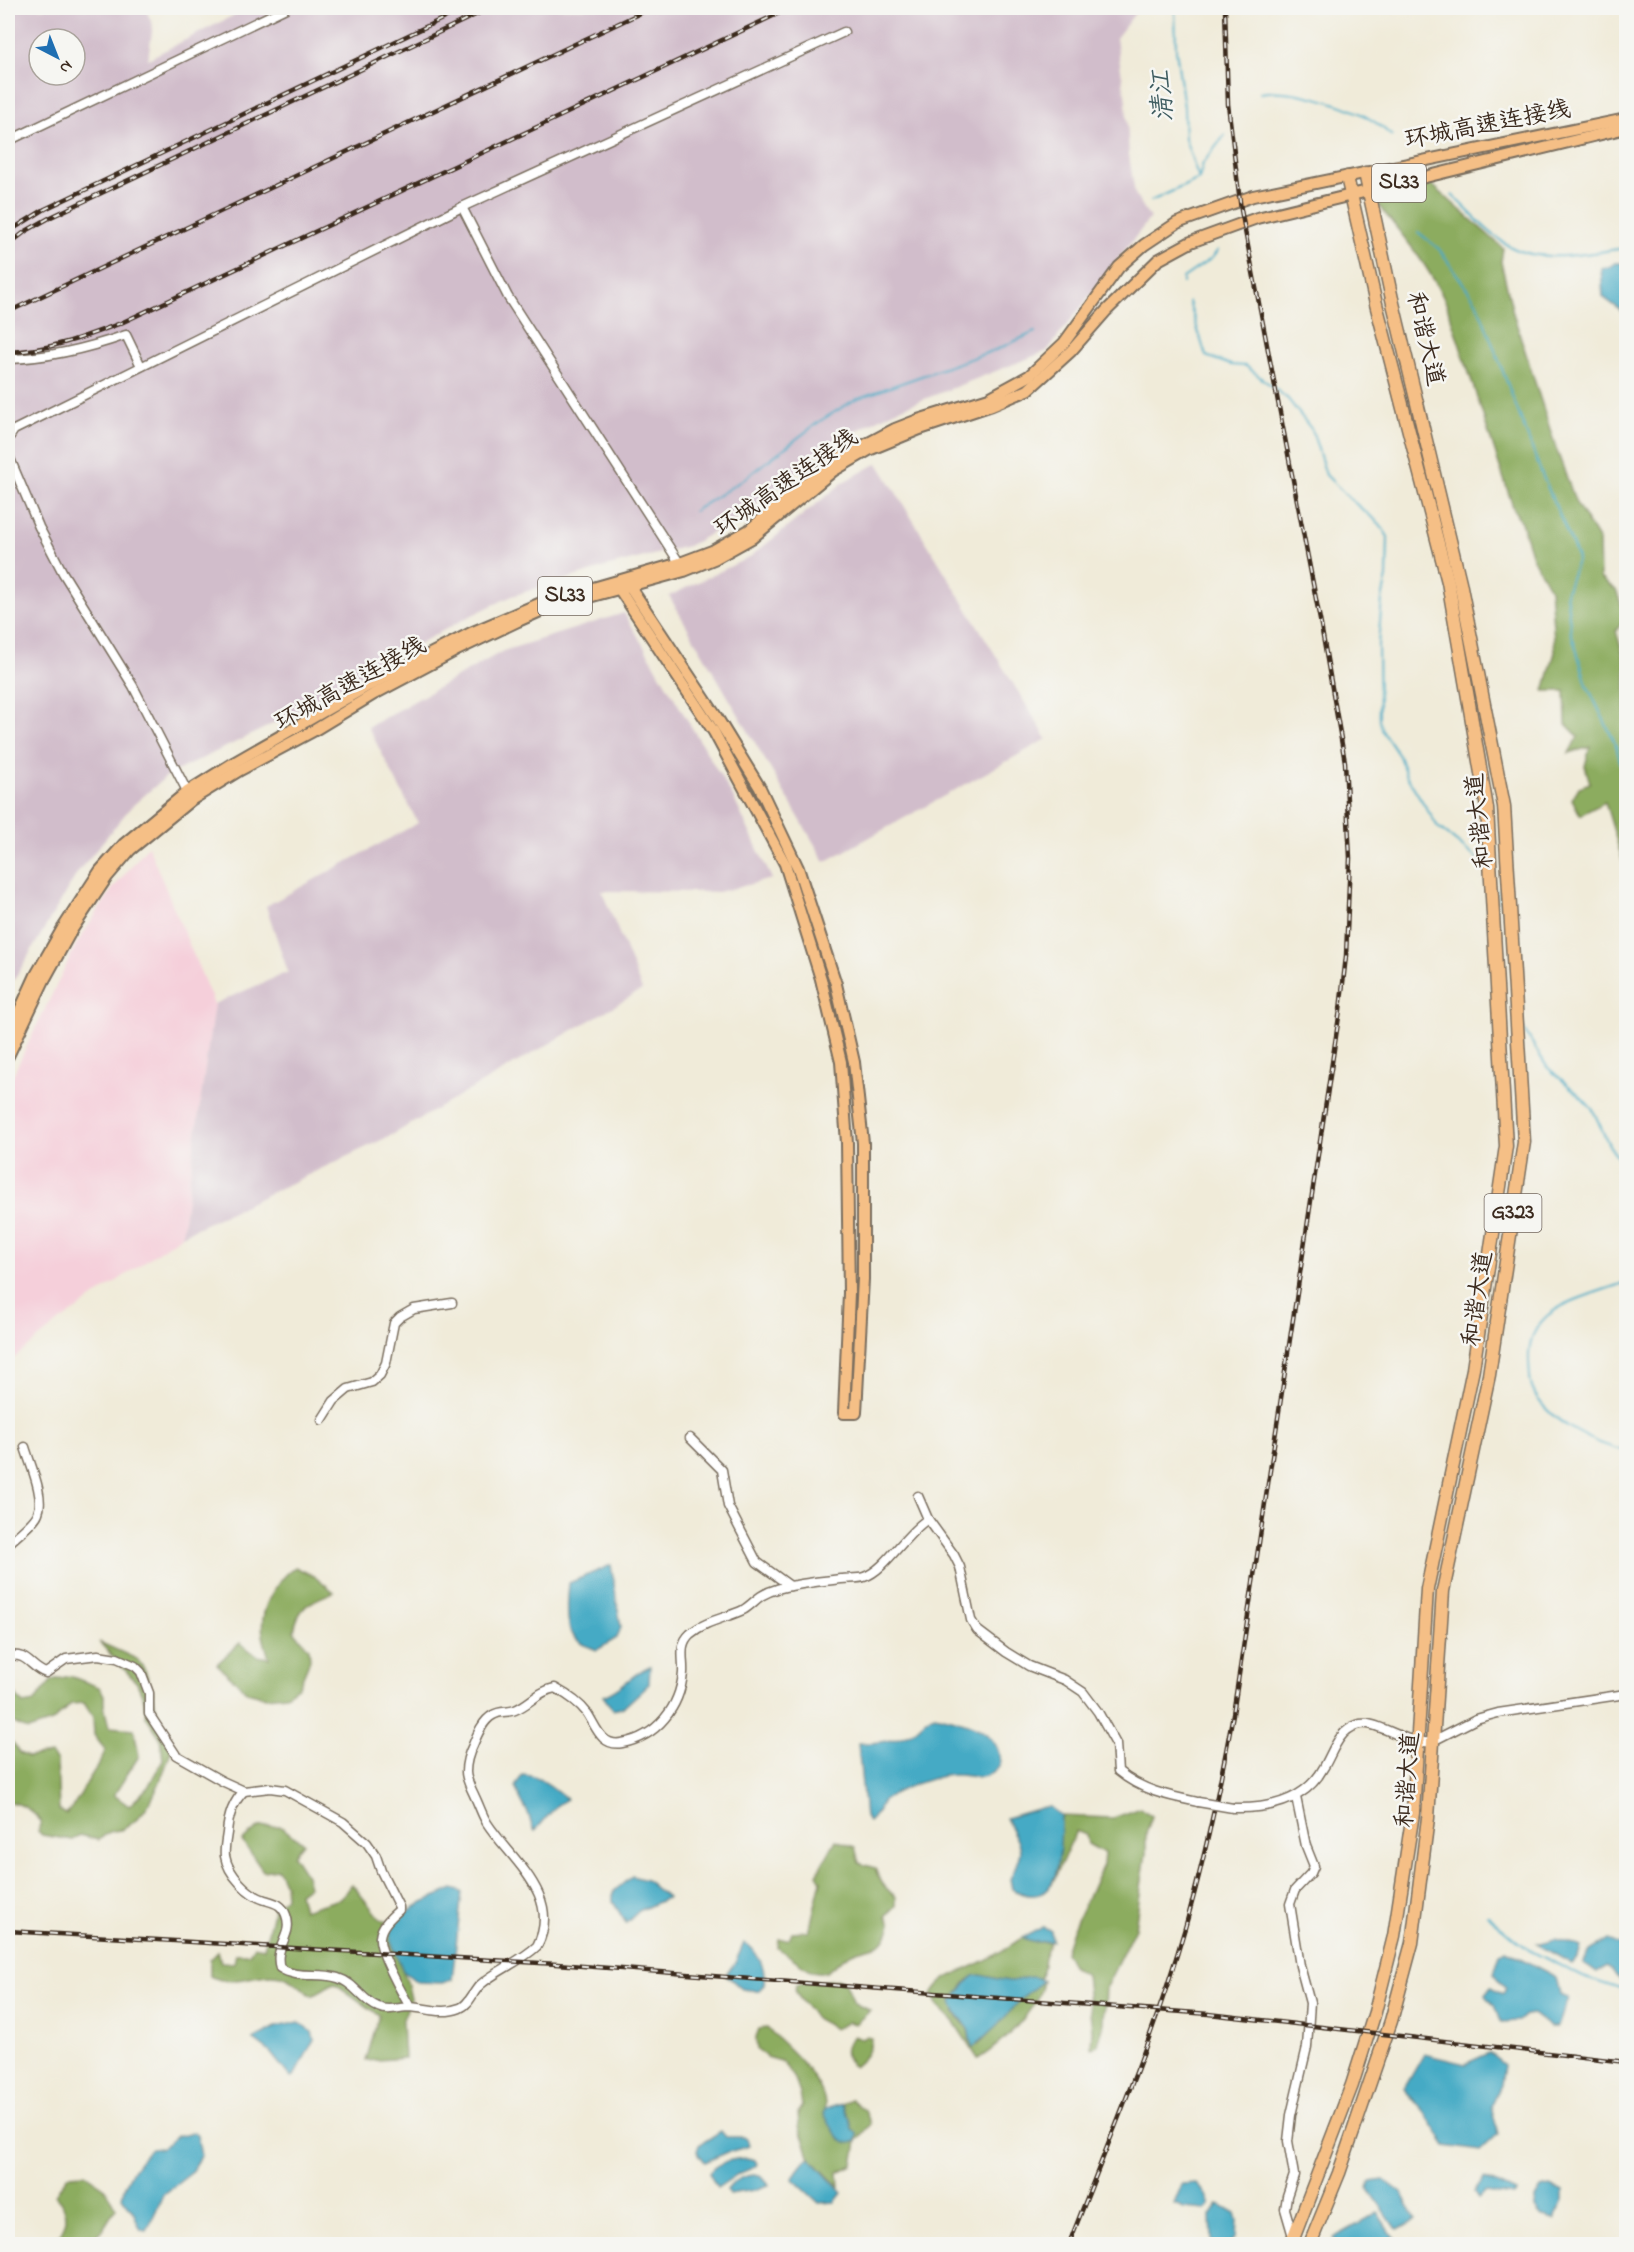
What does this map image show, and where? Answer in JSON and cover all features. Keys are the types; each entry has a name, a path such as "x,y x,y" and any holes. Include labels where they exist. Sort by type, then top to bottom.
{"highway":[{"name":"和谐大道","path":"1310,2244 1339,2173 1384,2042 1412,1943 1428,1818 1443,1591 1490,1375 1524,1142 1504,806 1461,582 1392,299 1365,173"},
{"name":"和谐大道","path":"1295,2242 1352,2085 1394,1936 1413,1814 1427,1589 1473,1369 1506,1146 1487,808 1448,582 1376,304 1347,177"}],"main road":[{"name":"环城高速连接线","path":"682,567 749,530 830,464 866,444 918,420 989,398 1029,376 1064,343 1119,267 1144,245 1177,223 1253,196 1626,118"},
{"name":"环城高速连接线","path":"8,1036 36,975 100,871 124,844 189,796 313,731 374,694 455,651 544,609 716,558 752,538 833,471 869,450 1028,390 1071,351 1106,311 1158,260 1191,242 1257,218 1626,128"},
{"path":"622,584 716,716 760,788 798,868 836,984 854,1062 863,1143 863,1279 856,1413 844,1413 849,1293 846,1120 841,1062 821,979 784,864 714,732 622,584"},
{"name":"环城高速连接线","path":"8,1056 66,941 107,877 130,850 189,796"}],"street":[{"path":"8,141 286,8"},
{"path":"8,440 14,430 462,207 844,32"},
{"path":"462,207 508,297 682,567"},
{"path":"8,359 62,354 126,335 141,366"},
{"path":"8,454 39,526 63,573 133,686 189,796"},
{"path":"322,1420 334,1401 348,1389 372,1382 380,1375 390,1348 394,1323 400,1317 414,1309 452,1303"},
{"path":"690,1438 722,1470 728,1506 757,1562 790,1586"},
{"path":"8,1544 36,1517 39,1510 39,1492 26,1447"},
{"path":"918,1496 928,1519 960,1566 972,1620 977,1630 1029,1666 1065,1680 1083,1692 1098,1712 1116,1744 1118,1771 1128,1780 1158,1794 1233,1808 1260,1807 1296,1797 1304,1791 1323,1771 1341,1736 1359,1724 1370,1724 1418,1743 1431,1742 1476,1719 1498,1713 1626,1694"},
{"path":"244,1791 231,1813 225,1855 229,1868 252,1893 281,1906 286,1915 288,1923 286,1936 278,1955 280,1968 290,1974 328,1975 339,1978 355,1987 375,2006 383,2009 410,2007 438,2011 461,2008 482,1983 532,1950 542,1937 545,1908 534,1883 486,1822 465,1775 478,1733 491,1715 498,1712 513,1712 544,1690 555,1688 587,1712 596,1732 606,1740 619,1744 640,1737 663,1722 672,1709 681,1688 683,1676 682,1648 690,1634 722,1617 747,1608 767,1593 790,1586 864,1577 883,1563 920,1524 928,1519"},
{"path":"8,1656 24,1657 40,1671 46,1673 66,1659 98,1655 117,1658 135,1666 141,1672 148,1694 148,1714 176,1755 244,1791 270,1788 285,1790 343,1822 367,1842 376,1856 399,1907 399,1910 388,1920 379,1938 383,1952 410,2007"},
{"path":"1295,2242 1285,2209 1294,2175 1288,2141 1307,2047 1310,2003 1300,1966 1290,1904 1295,1890 1311,1873 1314,1866 1305,1846 1296,1797"}],"shaded area":[{"path":"8,8 145,8 153,25 148,59 248,8 1139,8 1116,38 1126,101 1129,156 1135,194 1150,218 1047,351 894,411 822,449 765,498 734,521 688,546 609,566 512,596 466,618 265,728 168,775 131,807 78,872 14,980 8,977"},
{"path":"878,463 1047,739 825,862 669,596 750,557 845,481"},
{"path":"624,613 733,797 772,879 718,892 602,891 642,990 392,1135 182,1235 214,1004 288,972 266,906 418,823 368,727 503,651"},
{"path":"148,846 214,1004 182,1235 59,1322 8,1363 8,1085 76,945 111,891"}],"green space":[{"path":"1429,182 1503,248 1501,262 1513,313 1556,448 1576,503 1599,541 1600,578 1616,590 1626,617 1616,631 1626,664 1626,872 1605,802 1580,815 1572,799 1579,787 1590,783 1585,766 1590,747 1569,753 1578,736 1566,724 1565,691 1544,691 1555,652 1550,589 1532,557 1521,522 1514,510 1446,303 1422,262 1373,199"},
{"path":"295,1567 316,1577 334,1592 307,1605 296,1622 294,1631 309,1648 310,1660 299,1686 286,1695 266,1697 247,1692 217,1664 240,1643 257,1656 269,1658 262,1625 266,1606 275,1588"},
{"path":"99,1642 137,1659 145,1670 159,1721 173,1745 156,1792 142,1813 123,1829 109,1833 99,1840 80,1835 72,1840 42,1835 38,1831 41,1821 30,1810 8,1802 8,1739 19,1753 28,1757 51,1754 57,1761 59,1810 66,1814 101,1761 105,1750 94,1735 93,1717 84,1703 71,1704 52,1722 28,1730 8,1720 8,1686 23,1704 34,1702 52,1680 70,1676 99,1687 104,1695 104,1707 109,1727 134,1729 139,1756 114,1795 129,1806 148,1787 163,1760 160,1737 146,1716 144,1700 137,1683"},
{"path":"1141,1808 1152,1816 1146,1834 1146,1853 1135,1928 1106,1987 1104,2023 1098,2045 1091,2047 1092,2030 1086,1975 1073,1967 1065,1952 1072,1930 1103,1865 1104,1853 1088,1844 1086,1835 1076,1831 1052,1884 1059,1852 1061,1816 1113,1818"},
{"path":"280,1826 303,1843 293,1855 306,1875 309,1887 299,1893 303,1910 340,1899 352,1884 380,1919 389,1923 392,1944 407,1981 411,1999 402,2022 404,2058 366,2061 379,2015 334,1983 312,1996 292,1981 275,1975 228,1981 210,1976 210,1960 218,1952 221,1962 234,1963 236,1954 249,1954 254,1946 264,1948 274,1908 286,1897 285,1885 278,1869 263,1871 242,1841 259,1827"},
{"path":"836,1840 855,1847 859,1863 875,1868 883,1884 896,1897 896,1906 886,1916 891,1924 881,1943 848,1955 825,1973 811,1971 778,1948 779,1939 789,1939 792,1932 809,1931 821,1881 817,1874"},
{"path":"1022,1938 1036,1942 1050,1942 1044,1957 1041,1978 1011,1981 984,1976 976,1977 965,1983 959,1995 954,2012 968,2029 970,2042 978,2045 1025,1995 1043,1981 1034,2003 1018,2025 1008,2036 978,2059 954,2022 938,2006 932,1994 942,1982 954,1974 987,1959"},
{"path":"839,1979 846,1983 854,2003 870,2011 855,2024 847,2022 835,2029 815,2018 795,1992 796,1984"},
{"path":"767,2028 795,2055 815,2079 825,2103 824,2114 852,2130 850,2119 842,2104 851,2099 865,2111 871,2124 857,2141 853,2165 838,2172 839,2187 810,2158 799,2126 798,2112 802,2106 794,2077 781,2061 767,2057 757,2050 756,2037 759,2029"},
{"path":"854,2036 861,2039 871,2038 866,2055 854,2067 847,2059 845,2052"},
{"path":"85,2174 104,2187 116,2208 103,2229 86,2244 52,2244 66,2220 64,2208 55,2195 68,2175"}],"water":[{"path":"1615,263 1626,263 1626,314 1603,297 1601,268"},
{"path":"611,1565 621,1627 617,1638 597,1650 578,1640 570,1630 569,1583"},
{"path":"650,1666 649,1684 624,1707 613,1710 603,1696"},
{"path":"935,1715 969,1724 988,1735 995,1743 999,1753 1000,1766 982,1777 947,1775 908,1787 884,1800 869,1822 865,1817 858,1743 884,1742 903,1736 913,1732 928,1718"},
{"path":"522,1775 540,1780 567,1799 557,1805 535,1831 515,1787"},
{"path":"1050,1807 1061,1816 1059,1860 1050,1886 1041,1893 1029,1895 1012,1889 1010,1879 1020,1848 1006,1818"},
{"path":"632,1876 646,1880 667,1898 639,1911 626,1923 613,1902 613,1892"},
{"path":"453,1889 462,1892 452,1980 442,1983 417,1982 403,1971 392,1944 389,1923 423,1902"},
{"path":"1043,1927 1051,1930 1052,1941 1036,1942 1022,1938"},
{"path":"1556,1939 1581,1948 1572,1964 1537,1944"},
{"path":"1608,1940 1626,1947 1626,1976 1619,1980 1606,1966 1597,1973 1583,1963 1590,1951"},
{"path":"744,1943 754,1951 763,1967 764,1985 758,1991 742,1989 726,1975 735,1963"},
{"path":"1505,1950 1556,1977 1560,1994 1568,1998 1558,2027 1550,2027 1533,2014 1525,2015 1518,2021 1501,2022 1495,2005 1485,1995 1491,1987 1503,1994 1506,1988 1494,1973 1500,1953"},
{"path":"980,1975 1010,1981 1034,1977 1043,1981 1025,1995 973,2048 968,2029 957,2014 952,2000 973,1976"},
{"path":"299,2022 312,2032 314,2040 294,2076 290,2077 270,2052 253,2039 276,2027"},
{"path":"1489,2053 1504,2065 1501,2085 1491,2106 1498,2134 1480,2151 1446,2146 1425,2113 1404,2089 1424,2054 1465,2064"},
{"path":"842,2104 850,2119 852,2130 858,2133 857,2141 851,2143 837,2135 824,2113 825,2109"},
{"path":"721,2131 726,2137 744,2137 749,2141 750,2146 705,2162 697,2151 699,2145"},
{"path":"193,2132 197,2135 201,2156 191,2173 163,2195 147,2231 141,2230 133,2212 122,2197 129,2177 151,2149 162,2148 177,2136"},
{"path":"747,2158 755,2160 757,2164 755,2167 738,2174 717,2188 709,2173 713,2169 726,2161"},
{"path":"810,2158 842,2193 835,2202 819,2203 793,2179 806,2159"},
{"path":"755,2175 762,2177 769,2185 729,2194 727,2190 736,2181"},
{"path":"1484,2178 1516,2193 1514,2196 1485,2192 1478,2199 1474,2193"},
{"path":"1384,2180 1402,2194 1416,2220 1397,2229 1368,2188 1370,2182"},
{"path":"1197,2183 1210,2205 1205,2210 1184,2208 1174,2204 1182,2184"},
{"path":"1551,2186 1563,2192 1563,2203 1554,2220 1541,2216 1535,2208 1535,2199 1541,2188"},
{"path":"1219,2204 1235,2213 1237,2220 1236,2237 1229,2244 1216,2244 1212,2240 1211,2216"},
{"path":"1378,2213 1398,2244 1335,2244 1333,2238"}],"waterway":[{"name":"清江","path":"1175,8 1176,50 1184,107 1185,139 1199,179"},
{"path":"1260,93 1286,92 1334,103 1378,124 1392,136"},
{"name":"清江","path":"1151,201 1199,179 1203,163 1225,135"},
{"path":"1452,195 1495,236 1511,247 1524,252 1568,256 1626,248"},
{"path":"1418,232 1439,249 1477,303 1541,472 1578,558 1566,593 1571,632 1587,685 1615,743 1626,781"},
{"path":"1183,283 1183,278 1212,258 1218,250"},
{"path":"1189,302 1206,356 1231,365 1246,366 1288,399 1312,430 1326,475 1380,524 1388,537 1387,577 1382,599 1378,644 1379,721 1383,732 1399,756 1406,775 1438,827 1485,865"},
{"path":"694,511 744,479 820,421 856,399 998,349 1035,332"},
{"path":"1497,890 1505,916"},
{"path":"1523,1028 1547,1067 1593,1110 1609,1145 1626,1169"},
{"path":"1626,1282 1573,1301 1553,1311 1541,1322 1535,1332 1529,1356 1532,1387 1539,1401 1549,1411 1560,1421 1587,1437 1626,1451"},
{"path":"1487,1915 1529,1950 1583,1977 1626,1991"}],"railway":[{"path":"8,232 45,209 465,8"},
{"path":"8,245 26,231 51,217 490,8"},
{"path":"8,312 651,8"},
{"path":"8,352 52,346 121,323 790,8"},
{"path":"1069,2244 1130,2088 1173,1968 1212,1821 1233,1714 1340,1010 1346,956 1350,858 1345,762 1241,210 1228,104 1225,8"},
{"path":"8,1931 557,1964 1209,2014 1626,2062"}]}
